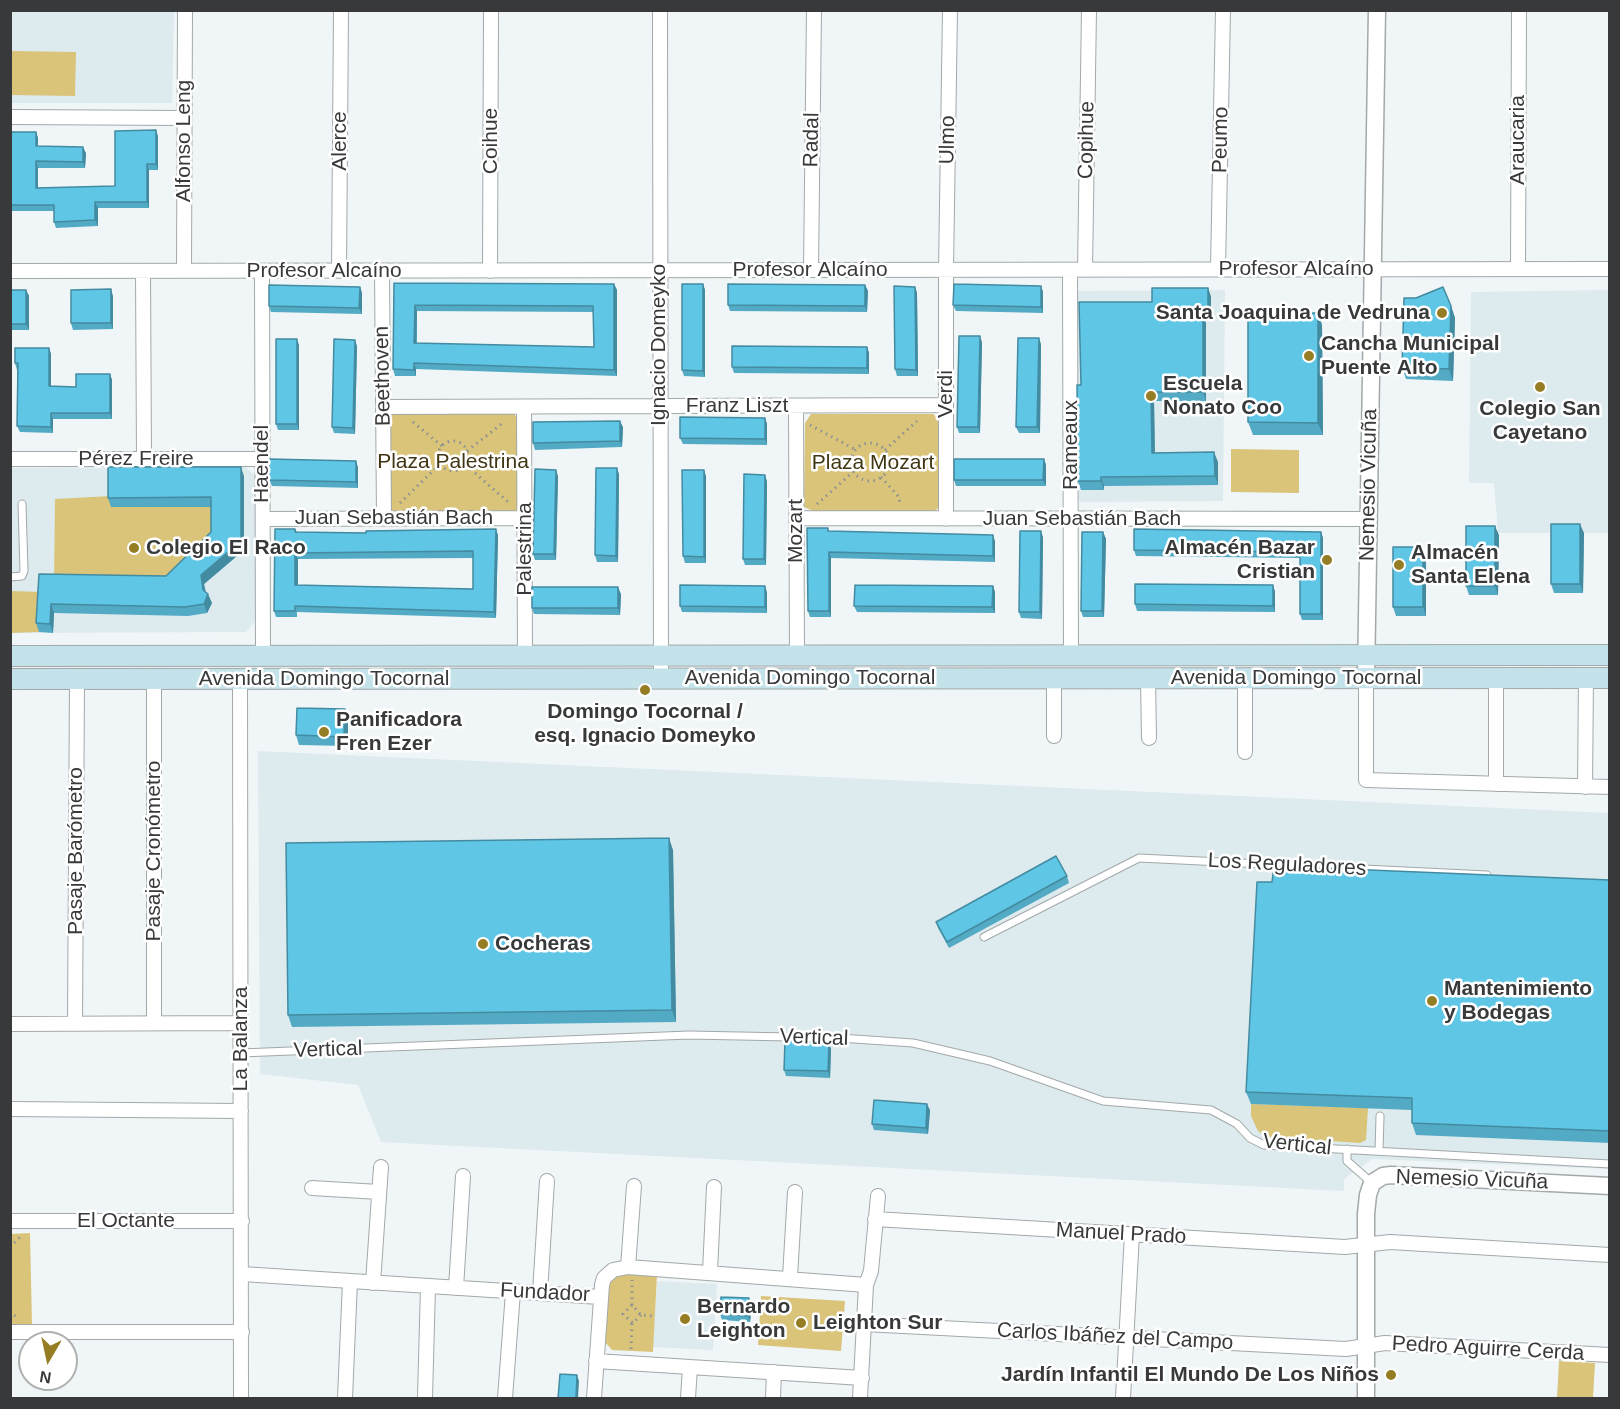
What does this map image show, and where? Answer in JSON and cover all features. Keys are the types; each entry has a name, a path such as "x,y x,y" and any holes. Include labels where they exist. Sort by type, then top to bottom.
{"main road":[{"name":"Avenida Domingo Tocornal","path":"10,656 1610,655"},
{"name":"Avenida Domingo Tocornal","path":"10,679 1610,678"}],"street":[{"name":"Alfonso Leng","path":"184,10 184,271"},
{"name":"Alerce","path":"339,271 341,10"},
{"name":"Coihue","path":"490,271 491,10"},
{"name":"Ignacio Domeyko","path":"660,10 661,678"},
{"name":"Radal","path":"811,270 814,10"},
{"name":"Ulmo","path":"946,270 950,10"},
{"name":"Copihue","path":"1085,270 1089,10"},
{"name":"Peumo","path":"1218,270 1223,10"},
{"name":"Nemesio Vicuña","path":"1377,10 1366,780 1496,784"},
{"name":"Araucaria","path":"1518,269 1519,10"},
{"path":"10,117 184,118"},
{"name":"Profesor Alcaíno","path":"10,271 1610,269"},
{"name":"Verdi","path":"946,270 940,405 946,519"},
{"name":"Rameaux","path":"1070,270 1071,656"},
{"path":"143,271 144,459"},
{"name":"Haendel","path":"262,271 263,656"},
{"name":"Beethoven","path":"382,271 389,407 384,518"},
{"name":"Franz Liszt","path":"389,407 659,406 796,411 940,405"},
{"name":"Palestrina","path":"524,407 525,656"},
{"name":"Mozart","path":"796,411 800,518 797,656"},
{"name":"Pérez Freire","path":"10,459 262,459"},
{"name":"Juan Sebastián Bach","path":"262,519 525,518"},
{"name":"Juan Sebastián Bach","path":"800,518 1368,519"},
{"path":"1496,677 1496,784 1610,787"},
{"path":"1054,678 1054,736"},
{"path":"1245,678 1245,752"},
{"path":"1586,678 1586,787"},
{"name":"Pasaje Barómetro","path":"75,1024 77,679"},
{"name":"Pasaje Cronómetro","path":"154,679 154,1023"},
{"name":"La Balanza","path":"240,679 241,1398"},
{"path":"1148,679 1149,738"},
{"path":"10,1024 241,1023"},
{"path":"10,1109 241,1111"},
{"path":"373,1282 381,1167"},
{"name":"Nemesio Vicuña","path":"1366,1398 1367,1204 1372,1183 1391,1175 1610,1186"},
{"path":"456,1288 463,1176"},
{"path":"540,1293 547,1181"},
{"path":"634,1186 630,1272 710,1272 866,1285"},
{"path":"710,1272 714,1187"},
{"path":"312,1188 379,1192"},
{"path":"789,1277 795,1191"},
{"path":"860,1398 866,1285 871,1271 878,1196"},
{"name":"Manuel Prado","path":"876,1219 1345,1247 1390,1242 1610,1255"},
{"name":"El Octante","path":"10,1221 242,1221"},
{"path":"1123,1398 1132,1234"},
{"name":"Fundador","path":"242,1274 600,1297 604,1278 613,1270 630,1272"},
{"path":"345,1398 350,1281"},
{"path":"425,1398 428,1286"},
{"path":"505,1398 513,1292"},
{"path":"594,1398 600,1297"},
{"name":"Carlos Ibáñez del Campo","path":"864,1324 1346,1349 1366,1346"},
{"path":"10,1332 242,1332"},
{"name":"Pedro Aguirre Cerda","path":"1366,1346 1395,1343 1610,1354"},
{"path":"596,1361 862,1378"},
{"path":"688,1398 690,1367"},
{"path":"773,1398 774,1372"}],"lane":[{"path":"10,577 22,576 24,572 22,504"},
{"name":"Los Reguladores","path":"984,937 1139,858 1492,875"},
{"name":"Vertical","path":"241,1053 689,1035 840,1038 913,1043 982,1058 1103,1101 1211,1110 1237,1124 1256,1143 1610,1164"},
{"path":"1379,1151 1380,1116"},
{"name":"Vertical","path":"1347,1149 1347,1161 1372,1183"}],"path":[{"path":"885,450 940,405"},
{"path":"389,407 442,446"},
{"path":"466,465 467,451 524,407"},
{"path":"796,411 856,450"},
{"path":"466,465 453,472 440,464 438,455 442,446 456,441 467,451"},
{"path":"869,443 885,450 889,462 881,477 869,481 854,471 852,459 856,450 869,443"},
{"path":"384,518 440,464"},
{"path":"466,465 525,518"},
{"path":"800,518 854,471"},
{"path":"881,477 899,497 901,518"},
{"path":"630,1272 632,1305 641,1315 655,1316"},
{"path":"632,1305 623,1314 633,1323"},
{"path":"631,1349 633,1323 641,1315"}],"shaded area":[{"path":"11,11 174,11 172,103 11,103"},
{"name":"Escuela Nonato Coo","path":"1225,290 1223,501 1079,502 1076,291"},
{"name":"Colegio San Cayetano","path":"1609,290 1609,533 1498,533 1494,483 1469,483 1471,292"},
{"name":"Colegio El Raco","path":"245,466 256,477 257,619 246,632 11,633 10,468"},
{"path":"258,751 1609,813 1609,1169 1372,1159 1344,1179 1344,1191 381,1142 358,1085 260,1074"},
{"name":"Bernardo Leighton","path":"657,1281 717,1284 713,1350 653,1347"}],"green space":[{"path":"11,51 76,52 75,96 11,95"},
{"name":"Plaza Palestrina","path":"395,411 512,412 518,419 518,510 511,514 394,513 389,506 388,417"},
{"name":"Plaza Mozart","path":"811,414 933,414 941,420 942,504 934,512 813,511 804,507 805,423"},
{"path":"1231,449 1299,450 1299,493 1231,492"},
{"path":"111,496 214,507 214,542 169,585 54,584 55,499"},
{"path":"11,591 42,592 39,632 11,633"},
{"path":"1251,1104 1368,1108 1366,1140 1360,1143 1266,1137 1258,1131 1251,1116"},
{"path":"30,1233 32,1324 11,1324 11,1234"},
{"path":"618,1273 657,1275 653,1352 612,1350 604,1341 608,1282"},
{"name":"Leighton Sur","path":"761,1296 845,1301 841,1351 758,1345"},
{"path":"1559,1361 1595,1363 1593,1398 1557,1398"}],"building":[{"path":"156,130 156,164 147,164 147,202 95,202 95,220 54,222 54,205 10,205 10,132 36,132 36,146 83,147 83,162 36,161 36,188 115,186 115,131"},
{"path":"394,283 614,284 614,370 414,363 414,370 393,369","holes":["415,305 593,306 594,347 414,343"]},
{"path":"682,284 703,284 703,371 682,370"},
{"path":"728,284 865,285 865,306 728,305"},
{"path":"954,284 1041,286 1041,307 953,305"},
{"path":"269,285 360,287 359,308 269,306"},
{"path":"894,286 915,287 916,370 895,369"},
{"path":"1443,287 1451,306 1449,369 1402,367 1404,298 1416,298"},
{"name":"Escuela Nonato Coo","path":"1152,288 1208,288 1208,307 1203,307 1203,392 1151,392 1152,453 1214,452 1215,476 1101,477 1101,481 1078,481 1077,385 1081,385 1079,302 1152,302"},
{"path":"111,289 111,323 71,323 71,290"},
{"path":"10,290 26,290 26,324 10,324"},
{"path":"1248,313 1318,313 1318,423 1248,422"},
{"path":"959,336 980,336 978,427 957,427"},
{"path":"1018,338 1039,338 1037,427 1016,427"},
{"path":"276,339 297,339 297,424 276,424"},
{"path":"334,339 355,340 353,428 332,427"},
{"path":"732,346 867,347 867,368 732,367"},
{"path":"15,348 49,348 49,386 76,387 76,374 110,374 110,413 51,413 51,427 17,426 18,363 15,363"},
{"path":"680,417 765,418 765,439 680,438"},
{"path":"620,421 620,441 533,443 533,422"},
{"path":"269,459 356,461 356,482 269,480"},
{"path":"954,459 1044,459 1043,480 954,480"},
{"path":"108,467 241,467 241,541 201,575 203,590 208,594 204,604 185,607 51,604 50,624 36,623 39,574 166,576 211,532 211,497 108,498"},
{"path":"596,468 617,468 616,556 595,555"},
{"path":"535,469 556,470 554,554 533,554"},
{"path":"682,470 704,470 704,557 683,556"},
{"path":"744,474 765,475 764,559 743,559"},
{"path":"1551,524 1580,524 1580,584 1551,584"},
{"path":"1466,526 1495,526 1495,586 1466,586"},
{"path":"807,528 828,528 828,531 993,535 993,556 829,552 829,611 808,611"},
{"path":"275,529 295,529 295,532 366,533 366,531 496,529 494,612 295,606 295,611 274,611","holes":["473,551 473,589 295,585 295,553"]},
{"path":"1134,529 1321,532 1321,614 1300,614 1300,552 1134,550"},
{"path":"1020,531 1041,531 1040,612 1019,612"},
{"path":"1082,532 1103,532 1102,611 1081,611"},
{"path":"1393,547 1423,547 1423,607 1393,607"},
{"path":"1135,584 1273,585 1273,606 1135,604"},
{"path":"680,585 765,586 765,607 680,606"},
{"path":"855,585 993,586 992,607 854,606"},
{"path":"532,587 618,587 618,608 532,608"},
{"name":"Panificadora Fren Ezer","path":"297,708 345,709 344,737 296,735"},
{"name":"Cocheras","path":"669,838 672,1010 288,1015 286,843"},
{"path":"1056,856 1067,876 947,942 936,922"},
{"name":"Mantenimiento y Bodegas","path":"1274,866 1610,880 1610,1131 1412,1123 1412,1098 1246,1092 1257,882 1272,882"},
{"path":"785,1041 829,1043 828,1071 784,1070"},
{"path":"874,1100 927,1104 926,1128 872,1124"},
{"path":"721,1297 749,1298 748,1316 720,1314"},
{"path":"560,1374 577,1375 576,1398 558,1398"}],"place":[{"name":"Santa Joaquina de Vedruna","path":"1442,313"},
{"name":"Cancha Municipal Puente Alto","path":"1309,356"},
{"name":"Colegio San Cayetano","path":"1540,387"},
{"name":"Escuela Nonato Coo","path":"1151,396"},
{"name":"Colegio El Raco","path":"134,548"},
{"name":"Almacén Bazar Cristian","path":"1327,560"},
{"name":"Almacén Santa Elena","path":"1399,565"},
{"name":"Domingo Tocornal / esq. Ignacio Domeyko","path":"645,690"},
{"name":"Panificadora Fren Ezer","path":"324,732"},
{"name":"Cocheras","path":"483,944"},
{"name":"Mantenimiento y Bodegas","path":"1432,1001"},
{"name":"Bernardo Leighton","path":"685,1319"},
{"name":"Leighton Sur","path":"801,1323"},
{"name":"Jardín Infantil El Mundo De Los Niños","path":"1391,1375"}]}
